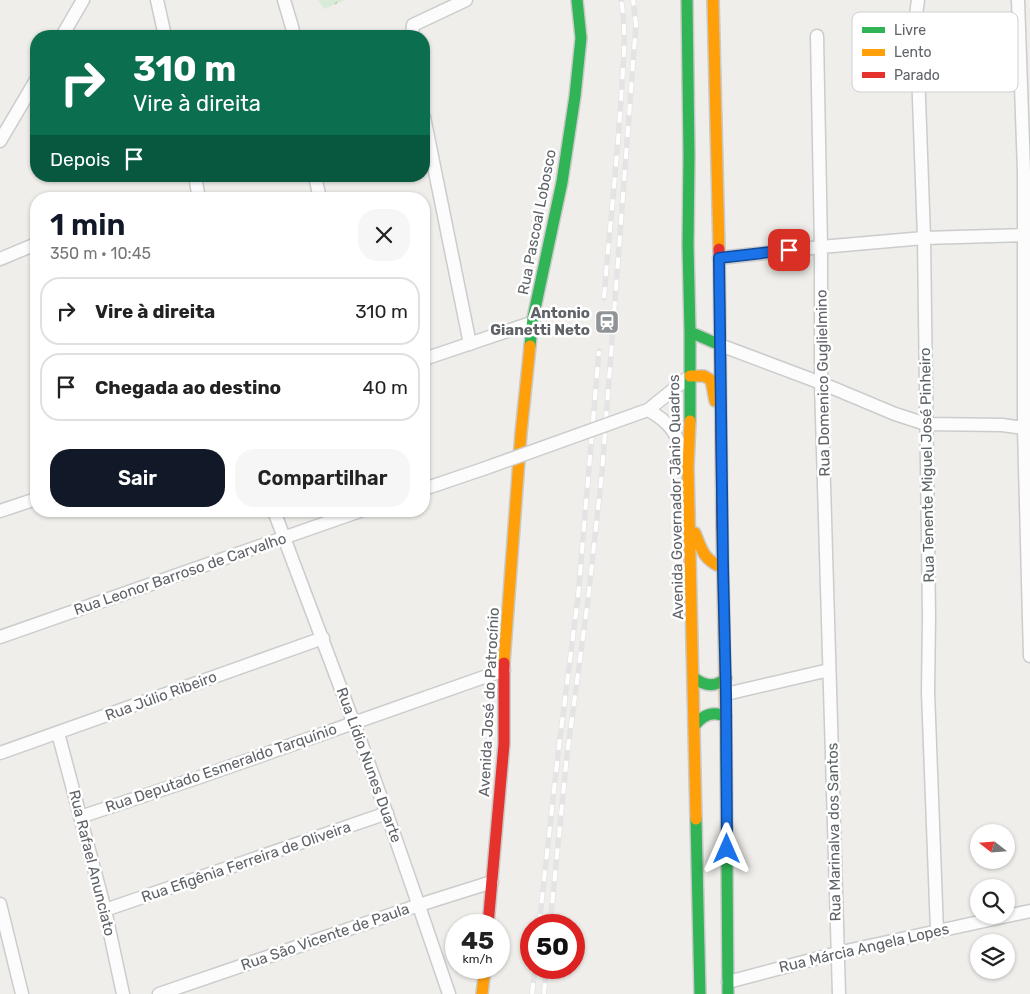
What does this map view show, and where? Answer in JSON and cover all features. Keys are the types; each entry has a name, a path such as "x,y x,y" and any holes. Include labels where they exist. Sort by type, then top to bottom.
{"main road":[{"name":"Rua Pascoal Lobosco","path":"517,480 534,322 562,182 575,96 581,38 577,0"},
{"name":"Avenida Governador Jânio Quadros","path":"688,0 690,332 688,467 700,994"},
{"path":"713,0 726,678 728,988"},
{"path":"690,332 720,345"},
{"path":"690,376 704,376 711,380 721,443"},
{"name":"Avenida José do Patrocínio","path":"489,914 504,744 504,670 517,480"},
{"path":"690,518 701,551 706,559 723,568"},
{"path":"694,678 707,685 714,685 726,678"},
{"path":"695,725 699,720 710,714 722,714 726,717"},
{"path":"482,994 484,979"}],"street":[{"path":"66,30 83,0"},
{"path":"157,0 164,30"},
{"path":"284,0 293,30"},
{"path":"414,30 466,0"},
{"path":"1018,0 1024,172 1030,656"},
{"name":"Rua Domenico Guglielmino","path":"817,36 822,246 821,383 829,670"},
{"path":"0,141 30,90"},
{"name":"Rua Tenente Miguel José Pinheiro","path":"919,92 924,238 929,617 928,692 937,931"},
{"path":"430,146 470,344"},
{"path":"1024,172 1030,160"},
{"path":"719,258 822,246 924,238 1025,236"},
{"path":"0,259 30,246"},
{"path":"430,357 534,322"},
{"path":"720,345 821,383 895,414 926,424 1002,425 1027,429"},
{"path":"430,488 645,411 690,376"},
{"path":"645,411 662,418 671,426 688,467"},
{"path":"0,511 30,501"},
{"name":"Rua Lídio Nunes Duarte","path":"276,517 387,813 448,994"},
{"name":"Rua Leonor Barroso de Carvalho","path":"0,637 343,517"},
{"name":"Rua Júlio Ribeiro","path":"0,753 323,638"},
{"name":"Rua Deputado Esmeraldo Tarquínio","path":"80,817 200,777 504,670"},
{"path":"726,694 829,670"},
{"name":"Rua Marinalva dos Santos","path":"829,670 839,994"},
{"name":"Rua Rafael Anunciato","path":"58,733 105,910 123,994"},
{"name":"Rua Efigênia Ferreira de Oliveira","path":"105,910 387,813"},
{"name":"Rua São Vicente de Paula","path":"159,994 492,882"},
{"path":"0,904 22,994"},
{"name":"Rua Márcia Angela Lopes","path":"728,988 837,953 1030,911"}],"green space":[{"path":"318,0 345,0 324,9"}],"railway":[{"path":"604,298 623,62 624,24 621,0"},
{"path":"551,914 567,755 588,600 602,472 636,24 633,0"},
{"path":"540,914 578,597 599,351"},
{"path":"532,994 534,979"},
{"path":"544,994 545,979"}],"traffic: fast":[{"path":"530,346 533,318 562,182 575,96 581,38 577,0"},
{"path":"687,0 690,421"},
{"path":"690,332 720,345"},
{"path":"694,678 710,685 714,685 726,678"},
{"path":"695,725 709,715 717,714 726,717"},
{"path":"726,736 728,994"},
{"path":"696,819 700,994"}],"traffic: slow":[{"path":"713,0 719,249"},
{"path":"504,663 521,433 530,346"},
{"path":"690,376 704,376 711,380 715,401"},
{"path":"690,421 688,467 696,819"},
{"path":"722,528 726,736"},
{"path":"695,533 704,554 712,562 723,568"},
{"path":"482,994 484,979"}],"traffic: jam":[{"path":"719,249 722,528"},
{"path":"489,914 504,744 504,663"}],"place":[{"name":"Antonio Gianetti Neto","path":"607,322"}],"route":[{"path":"727,849 719,258 789,250"}]}
